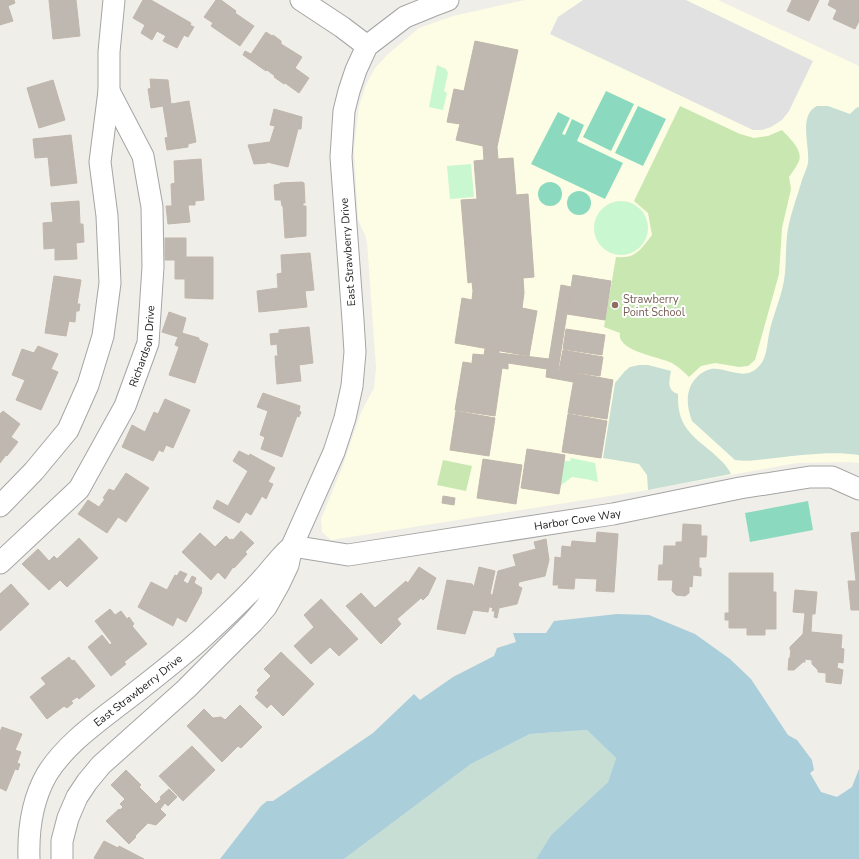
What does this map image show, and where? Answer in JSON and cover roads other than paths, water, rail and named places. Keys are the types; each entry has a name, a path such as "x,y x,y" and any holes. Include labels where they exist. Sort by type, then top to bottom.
{"street":[{"name":"Richardson Drive","path":"0,506 34,472 68,430 88,385 103,336 110,282 107,216 100,162 109,91 109,52 114,0"},
{"path":"301,0 342,27 367,46"},
{"name":"East Strawberry Drive","path":"62,859 62,841 68,818 77,797 87,782 101,765 186,689 253,622 266,607 288,565 292,546 334,452 345,418 352,386 355,352 341,157 344,111 349,91 356,70 367,46 405,17 448,0"},
{"name":"Richardson Drive","path":"0,563 79,489 125,406 148,343 153,267 152,206 143,156 109,91"},
{"name":"Harbor Cove Way","path":"292,546 348,555 613,514 740,488 810,477 832,477 859,489"},
{"name":"East Strawberry Drive","path":"29,859 28,835 32,813 38,794 47,774 62,754 80,737 201,639 236,606 292,546"}],"water":[{"path":"617,614 649,615 695,634 730,659 751,679 788,735 797,740 812,760 814,770 810,773 821,792 837,797 852,787 859,769 859,859 536,859 551,835 608,782 616,758 587,730 530,734 471,764 344,859 220,859 261,806 267,801 273,801 373,733 414,694 420,700 453,677 494,656 497,648 516,642 513,633 546,633 554,621"}],"place":[{"name":"Strawberry Point School","path":"615,305"}]}
